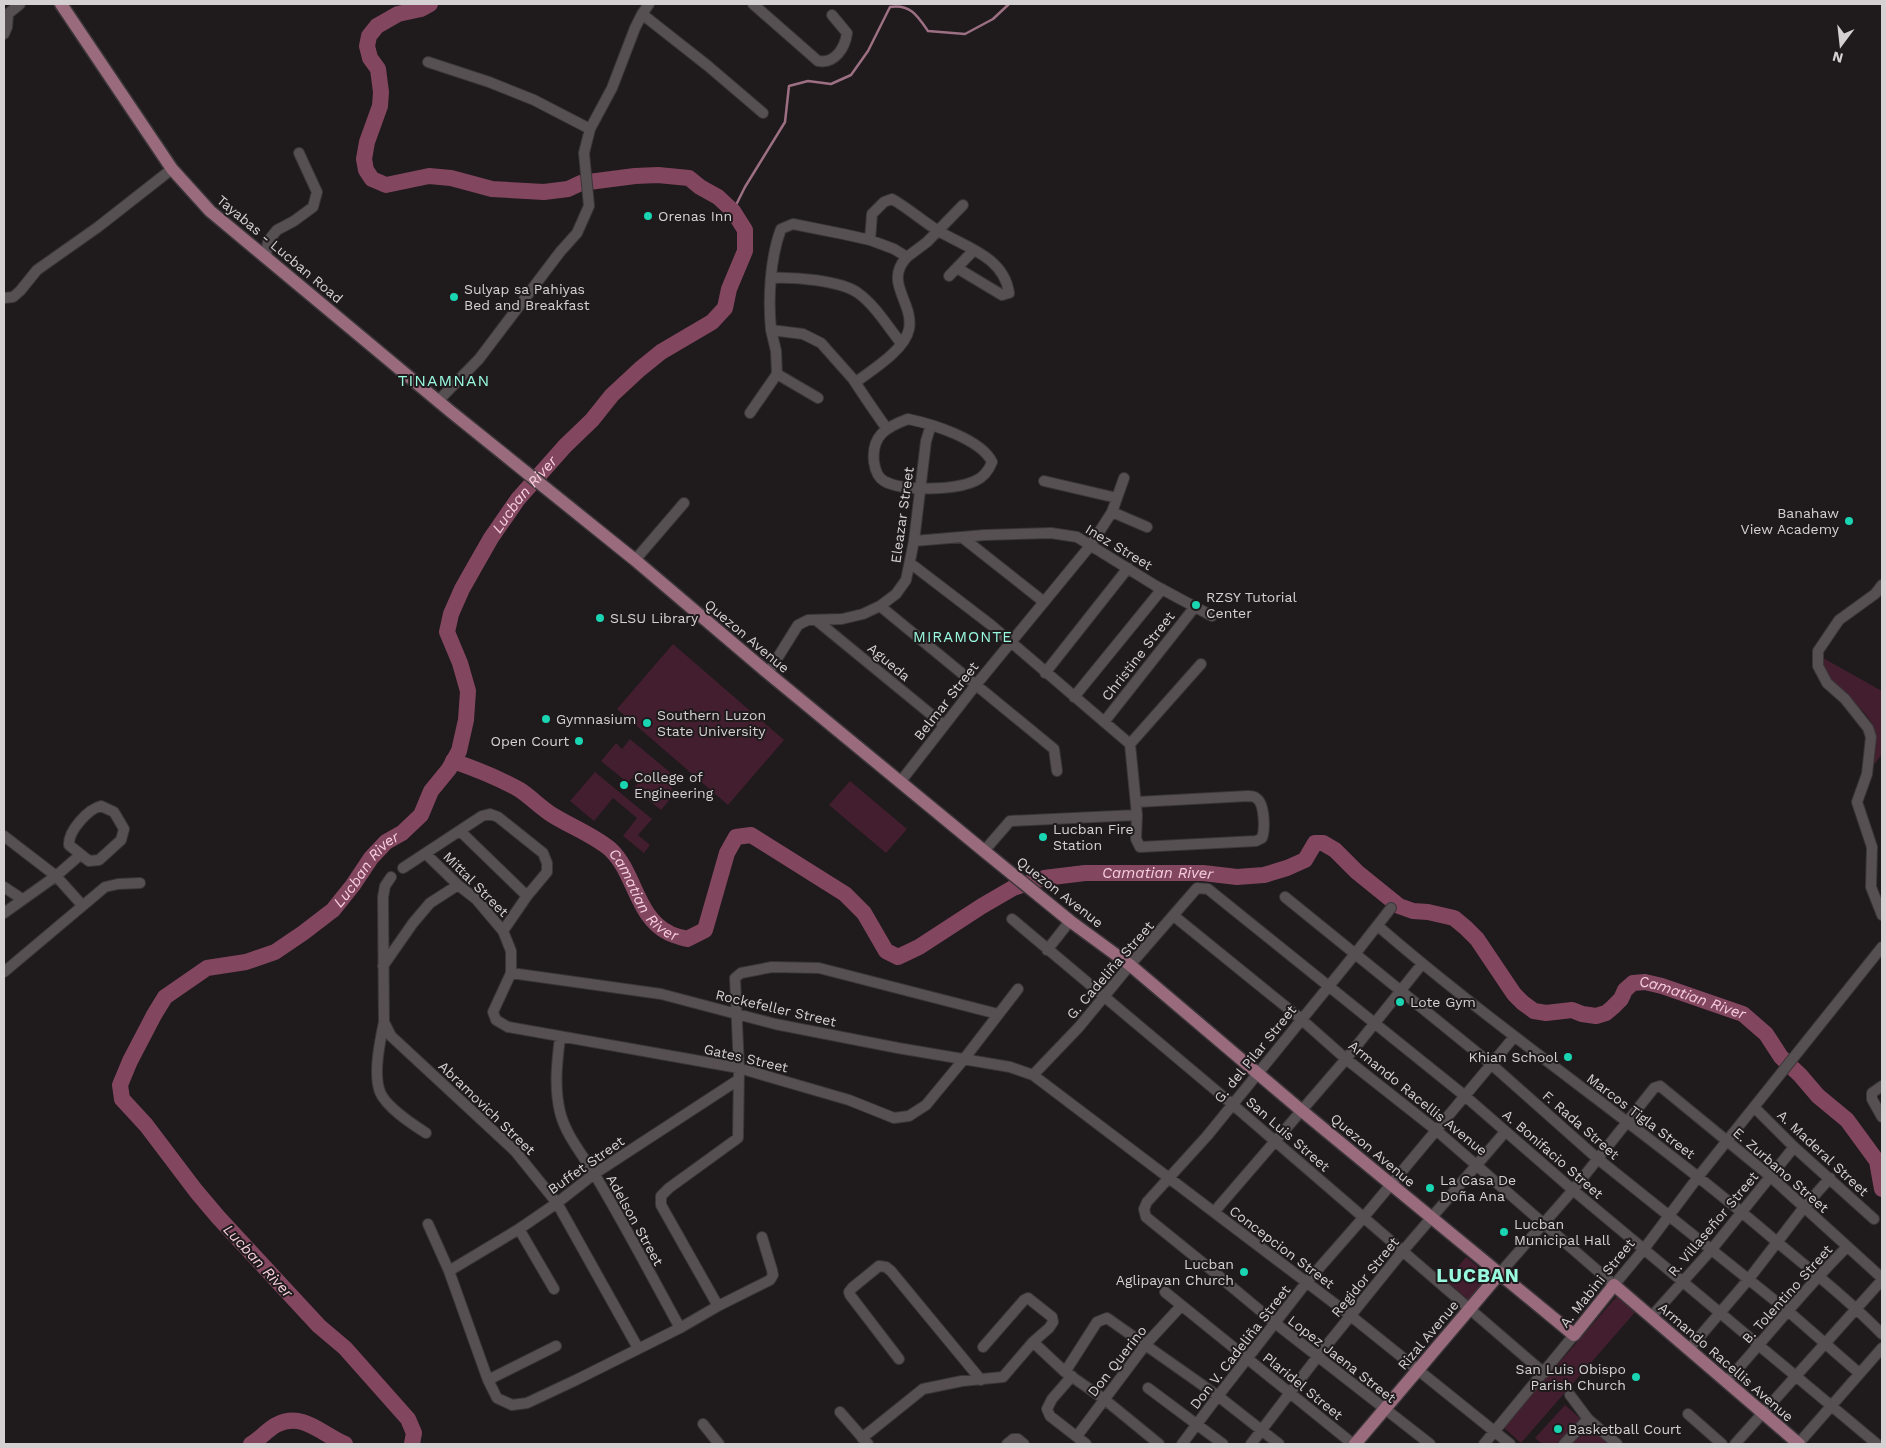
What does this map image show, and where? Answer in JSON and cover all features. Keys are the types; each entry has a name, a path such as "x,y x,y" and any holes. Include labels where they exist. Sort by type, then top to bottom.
{"main road":[{"name":"Tayabas - Lucban Road","path":"61,4 172,169 210,211 527,473"},
{"name":"Quezon Avenue","path":"527,473 635,560 768,674 984,851 1070,921 1130,965 1302,1111 1574,1335"},
{"name":"Rizal Avenue","path":"1354,1444 1500,1273"},
{"name":"Armando Racellis Avenue","path":"1614,1285 1798,1444"},
{"name":"A. Mabini Street","path":"1574,1335 1614,1285"}],"street":[{"path":"4,34 6,15 20,4"},
{"path":"439,400 479,359 560,252 577,233 590,206 584,153 590,129 612,88 635,28 650,4"},
{"path":"753,4 818,61 824,62 833,59 845,43 846,33 832,15"},
{"path":"642,14 708,66 763,113"},
{"path":"428,62 534,100 590,129"},
{"path":"266,257 268,241 277,230 294,221 313,207 317,192 299,152"},
{"path":"4,298 13,297 37,270 98,227 172,169"},
{"path":"870,240 872,214 884,202 892,199 938,230 994,263 1000,270 1009,293 1002,295 957,268"},
{"path":"856,382 888,358 909,330 909,321 903,296 897,283 901,263 918,250 963,205"},
{"path":"750,413 777,374 776,351 769,311 776,241 781,229 793,224 870,240 894,249 907,257"},
{"path":"949,276 974,250"},
{"path":"771,278 803,278 840,286 857,292 868,302 901,343"},
{"path":"771,330 803,334 821,344 856,382 887,429"},
{"path":"777,374 818,398"},
{"path":"908,419 931,425 959,436 989,455 992,462 988,471 977,480 960,486 939,488 897,486 882,480 875,470 873,451 878,437 890,426 908,419"},
{"name":"Eleazar Street","path":"768,674 798,624 808,620 842,619 863,614 880,606 896,594 906,580 914,541 926,441 931,425"},
{"name":"Belmar Street","path":"901,782 975,686 1090,546 1112,512 1124,478"},
{"path":"1044,481 1117,498"},
{"path":"635,560 684,503"},
{"path":"1112,512 1148,527"},
{"name":"Inez Street","path":"914,541 985,535 1052,533 1077,537 1194,608 1212,616"},
{"path":"963,538 1044,602"},
{"path":"910,563 1011,642 1130,744 1138,815 1136,839 1140,847 1256,841 1262,838 1265,831 1261,804 1256,798 1248,796 1137,802"},
{"path":"1045,673 1128,568"},
{"path":"1882,585 1875,594 1838,620 1818,651 1818,666 1827,683 1845,699 1868,728 1871,737 1867,774 1857,802 1872,847 1871,888 1882,915"},
{"path":"1074,697 1162,589"},
{"path":"880,606 1054,749 1057,771"},
{"name":"Christine Street","path":"1104,722 1194,608"},
{"name":"Agueda","path":"816,620 944,725"},
{"path":"1130,744 1201,664"},
{"path":"101,806 114,812 124,829 121,840 99,860 89,861 80,855 70,845 69,838 73,831 94,808 101,806"},
{"path":"404,868 482,816 490,814 498,817 542,853 547,863 547,872 527,896 504,931"},
{"path":"984,851 1010,821 1138,815"},
{"path":"460,831 527,896"},
{"path":"4,836 56,876 82,905"},
{"name":"Mittal Street","path":"426,854 458,885 476,899 504,931 512,951 511,973 493,1012 496,1020"},
{"path":"4,913 56,876 80,855"},
{"path":"390,877 385,886 383,897 384,1022 379,1044 380,1092 388,1105 426,1133"},
{"path":"4,972 105,887 118,884 140,883"},
{"path":"383,966 413,923 430,903 458,885"},
{"path":"4,887 22,899"},
{"name":"G. Cadeliña Street","path":"1033,1075 1079,1027 1197,888 1208,889"},
{"name":"A. Bonifacio Street","path":"1208,889 1465,1096 1572,1190 1877,1444"},
{"name":"F. Rada Street","path":"1285,897 1491,1064 1598,1159 1788,1311 1859,1373"},
{"name":"G. del Pilar Street","path":"1146,1217 1144,1210 1147,1202 1258,1073 1391,908"},
{"name":"Armando Racellis Avenue","path":"1174,916 1436,1130 1614,1285"},
{"name":"San Luis Street","path":"1012,919 1232,1104 1544,1373"},
{"path":"1047,950 1070,921"},
{"name":"Marcos Tigla Street","path":"1378,926 1422,964 1514,1037 1628,1122 1743,1212 1857,1308 1882,1334"},
{"name":"A. Mabini Street","path":"1614,1285 1644,1249 1726,1140 1786,1069 1882,947"},
{"path":"1214,1212 1302,1111 1422,964"},
{"path":"718,1306 661,1204 661,1196 669,1188 738,1138 739,1068 735,1013 735,978 741,973 772,966 819,968 998,1014"},
{"name":"Rockefeller Street","path":"511,973 661,994 775,1024 1010,1067 1033,1075"},
{"name":"Gates Street","path":"496,1020 508,1027 739,1068 849,1100 894,1118 910,1116 926,1105 1018,989"},
{"name":"Abramovich Street","path":"384,1022 391,1036 516,1150 557,1203 638,1348"},
{"name":"Adelson Street","path":"560,1037 556,1067 560,1113 570,1138 594,1174 680,1328"},
{"name":"Don V. Cadeliña Street","path":"1182,1444 1306,1283 1363,1218 1514,1037"},
{"name":"Concepcion Street","path":"1033,1075 1351,1316 1510,1444"},
{"name":"Buffet Street","path":"449,1271 519,1229 557,1203 594,1174 738,1080"},
{"name":"Rizal Avenue","path":"1500,1273 1544,1224 1654,1088 1660,1086"},
{"name":"E. Zurbano Street","path":"1660,1086 1771,1177 1882,1279"},
{"path":"1882,1086 1872,1093 1872,1098 1882,1117"},
{"name":"A. Maderal Street","path":"1754,1107 1794,1147 1874,1218"},
{"name":"Regidor Street","path":"1251,1444 1318,1356 1402,1252 1505,1132"},
{"name":"R. Villaseñor Street","path":"1652,1317 1743,1212 1794,1147"},
{"path":"1689,1349 1748,1280 1804,1206 1830,1178"},
{"name":"Lopez Jaena Street","path":"1146,1217 1275,1324 1430,1444"},
{"path":"428,1224 449,1271 488,1380 497,1398 512,1405 527,1403 680,1328 718,1306 770,1280 773,1275 762,1237"},
{"path":"519,1229 554,1289"},
{"name":"B. Tolentino Street","path":"1727,1381 1818,1276 1847,1247"},
{"path":"899,1359 849,1292 880,1266 886,1266 891,1271 981,1380"},
{"path":"1735,1444 1882,1279"},
{"name":"Plaridel Street","path":"1166,1292 1246,1359 1354,1444"},
{"path":"840,1412 865,1441 923,1389 962,1381 1003,1377 1033,1342 1049,1328 1053,1322 1052,1317 1028,1298 1024,1300 983,1347"},
{"name":"Don Querino","path":"1076,1436 1146,1344 1181,1306"},
{"path":"1086,1444 1050,1416 1047,1409 1097,1322 1107,1318 1218,1396 1278,1444"},
{"name":"A. Mabini Street","path":"1484,1444 1574,1335"},
{"path":"1033,1342 1068,1374 1159,1444"},
{"path":"488,1380 556,1346"},
{"path":"1798,1444 1882,1348"},
{"path":"1148,1388 1223,1444"},
{"path":"1570,1395 1588,1419 1617,1444"},
{"path":"1688,1414 1722,1444"},
{"path":"1564,1444 1588,1419"},
{"path":"703,1424 719,1444"},
{"path":"1008,1443 1013,1439 1018,1439 1024,1444"}],"shaded area":[{"path":"673,644 784,740 728,805 617,709"},
{"path":"1823,658 1882,691 1882,754 1873,766 1871,764 1875,738 1870,720 1828,677 1824,668"},
{"path":"630,739 678,779 671,788 676,792 661,810 634,788 638,783 632,778 628,783 601,761 616,743 622,749"},
{"path":"595,772 652,819 638,835 650,845 644,853 623,836 637,818 613,798 594,821 570,801"},
{"path":"850,781 907,829 886,853 829,805"},
{"path":"1466,1257 1492,1278 1471,1302 1446,1281"},
{"path":"1619,1294 1637,1310 1521,1443 1503,1427"},
{"name":"Basketball Court","path":"1565,1405 1582,1420 1560,1444 1542,1444 1535,1438"},
{"path":"1588,1422 1614,1444 1569,1444"}],"waterway":[{"name":"Lucban River","path":"412,1444 414,1433 408,1419 345,1348 319,1326 218,1217 146,1125 122,1099 120,1085 130,1061 165,997 207,968 246,962 275,952 303,933 333,910 371,858 386,842 402,833 421,815 431,791 449,769 459,751 466,720 468,691 460,663 447,632 451,614 462,589 491,538 518,499 565,446 592,420 612,395 661,352 712,322 725,308 729,289 745,251 745,230 733,211 718,197 689,178 658,175 635,176 581,183 568,189 544,192 492,189 451,178 429,176 386,185 372,179 366,170 364,159 367,142 380,106 381,92 378,69 370,58 367,46 369,36 377,26 398,14 421,9 430,4"},
{"path":"733,211 745,187 785,122 789,86 808,81 831,84 851,75 868,51 890,7 908,9 928,31 965,34 993,19 1009,4"},
{"name":"Camatian River","path":"453,761 487,774 520,790 550,813 590,835 610,849 625,870 649,916 658,926 669,933 687,939 705,930 727,853 736,837 751,835 845,894 864,913 886,951 898,957 919,947 1013,888 1044,878 1085,873 1203,873 1237,877 1264,875 1305,860 1315,843 1323,843 1335,850 1357,872 1399,906 1413,911 1428,912 1454,918 1477,939 1514,994 1534,1011 1546,1013 1572,1010 1596,1016 1606,1013 1613,1007 1621,999 1625,990 1633,983 1645,982 1743,1014 1766,1034 1781,1057 1818,1096 1847,1120 1877,1161 1882,1189"},
{"name":"Lucban River","path":"251,1444 276,1425 286,1421 303,1422 345,1444"}],"place":[{"name":"Orenas Inn","path":"648,216"},
{"name":"Sulyap sa Pahiyas Bed and Breakfast","path":"454,297"},
{"name":"Banahaw View Academy","path":"1849,521"},
{"name":"RZSY Tutorial Center","path":"1196,605"},
{"name":"SLSU Library","path":"600,618"},
{"name":"Gymnasium","path":"546,719"},
{"name":"Southern Luzon State University","path":"647,723"},
{"name":"Open Court","path":"579,741"},
{"name":"College of Engineering","path":"624,785"},
{"name":"Lucban Fire Station","path":"1043,837"},
{"name":"Lote Gym","path":"1400,1002"},
{"name":"Khian School","path":"1568,1057"},
{"name":"La Casa De Doña Ana","path":"1430,1188"},
{"name":"Lucban Municipal Hall","path":"1504,1232"},
{"name":"Lucban Aglipayan Church","path":"1244,1272"},
{"name":"San Luis Obispo Parish Church","path":"1636,1377"},
{"name":"Basketball Court","path":"1558,1429"}],"district":[{"name":"TINAMNAN","path":"444,380"},
{"name":"MIRAMONTE","path":"963,637"},
{"name":"LUCBAN","path":"1478,1275"}]}
